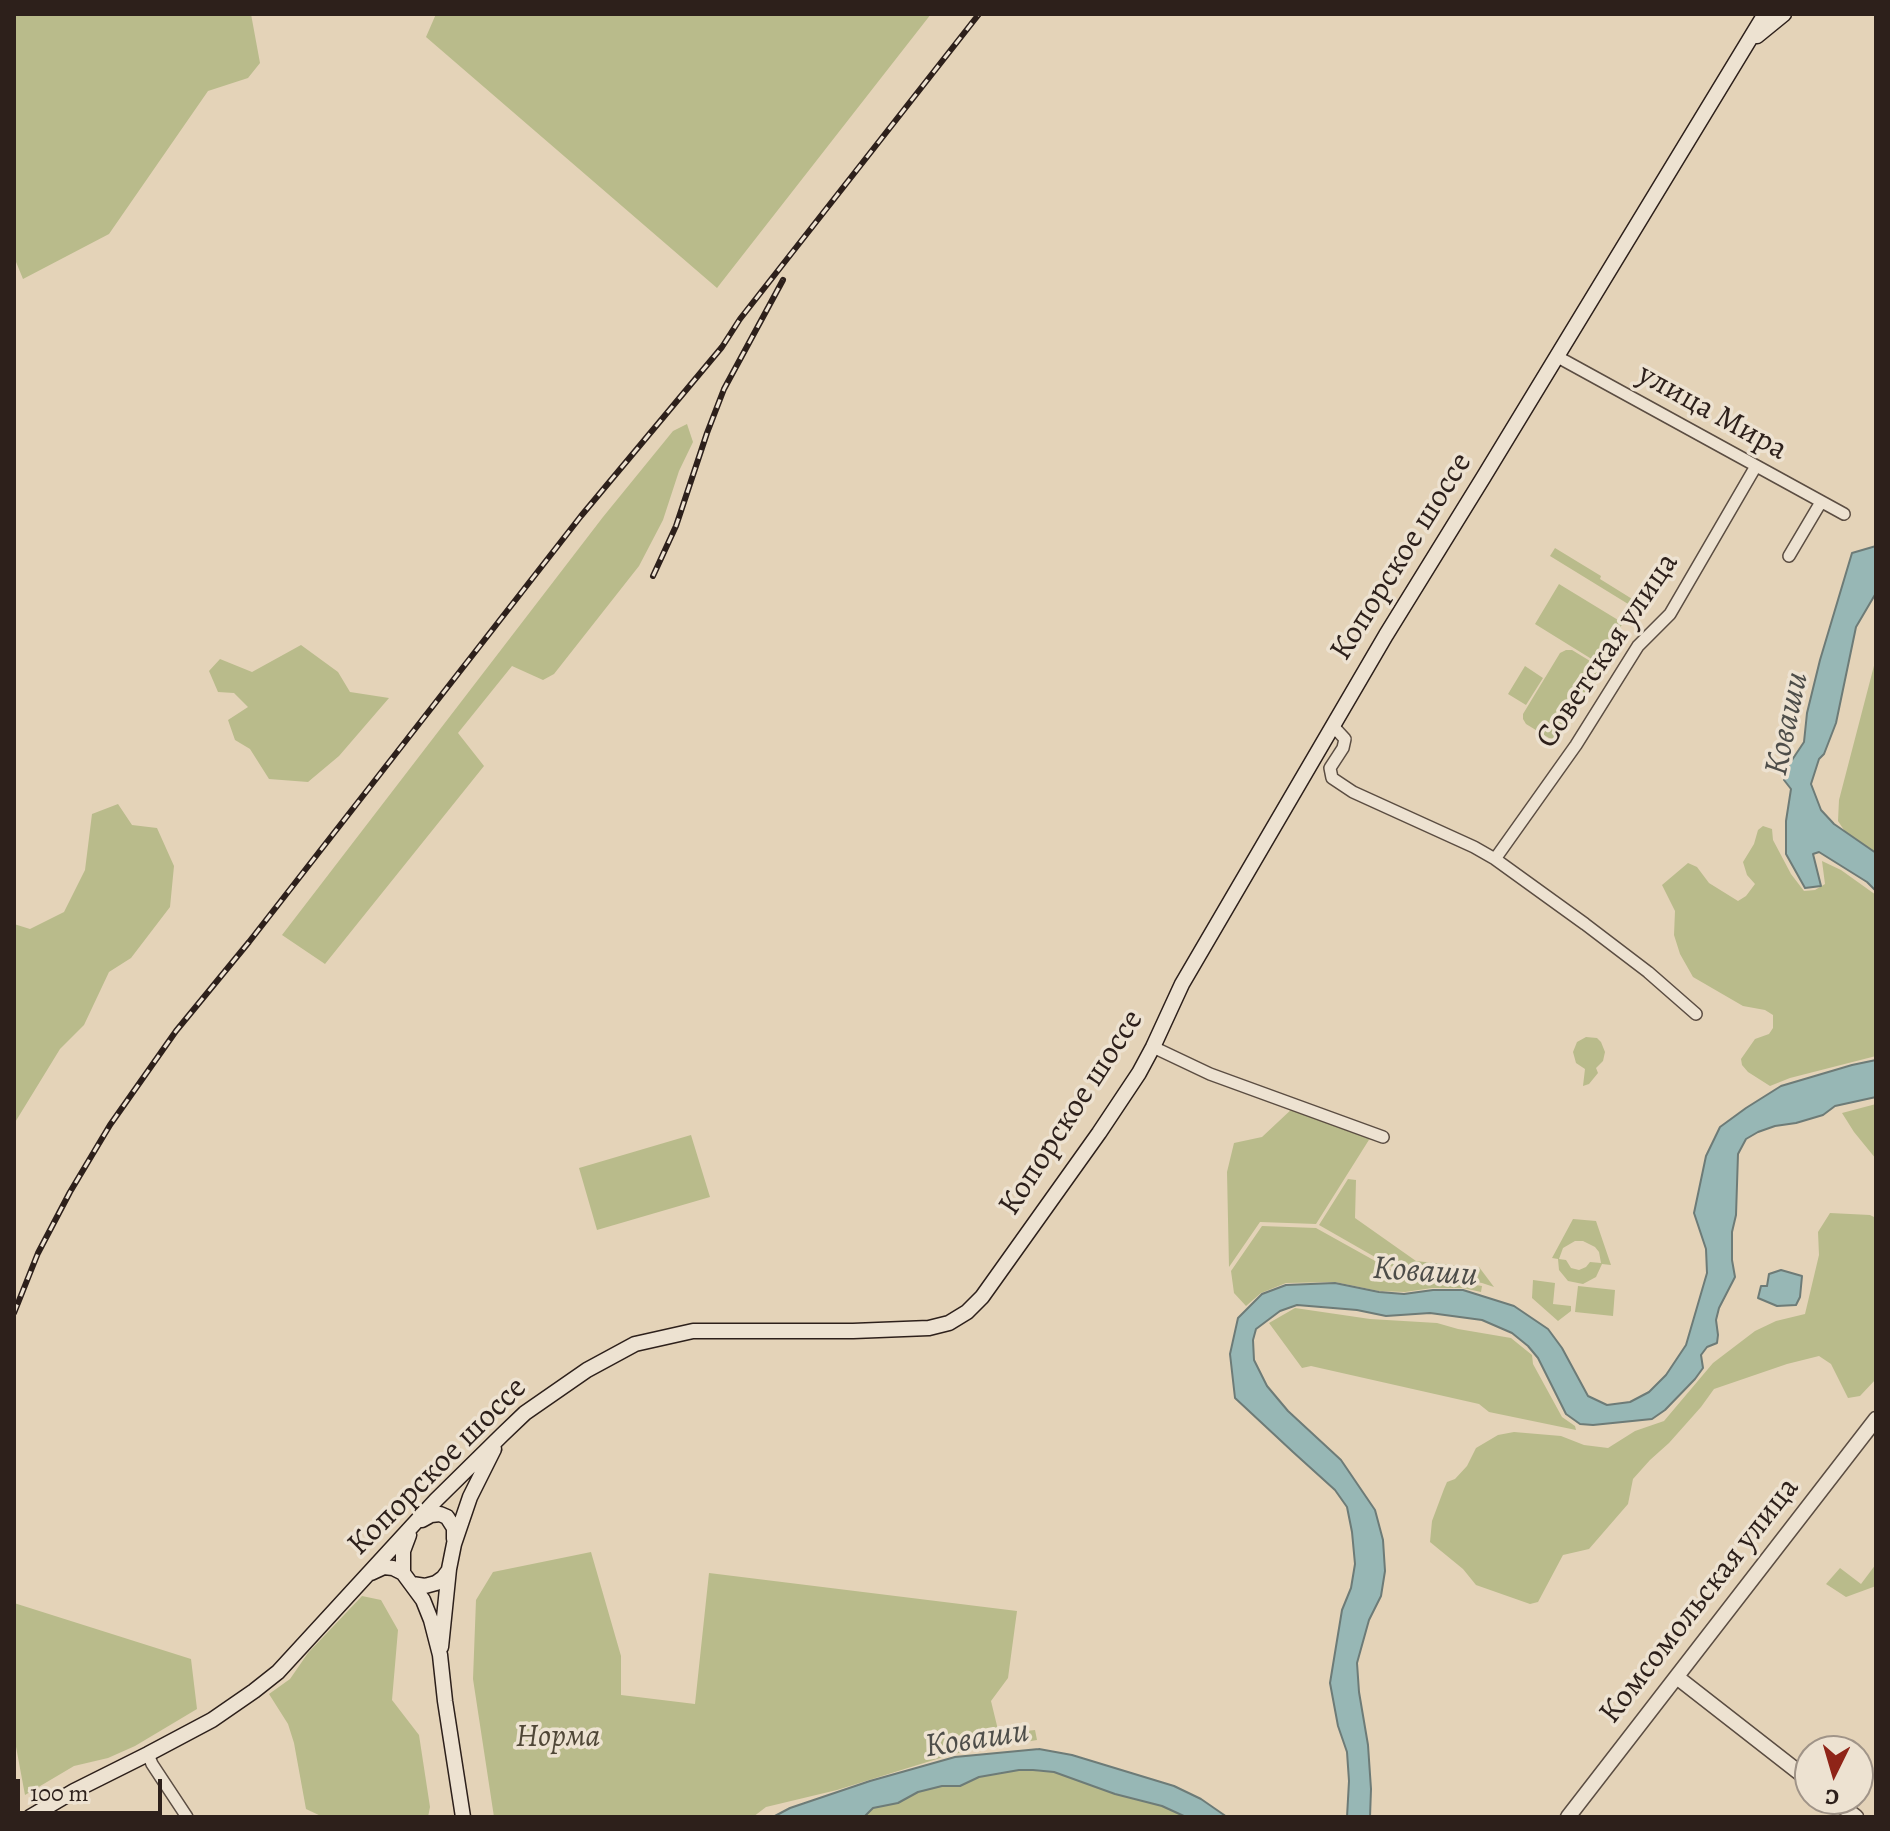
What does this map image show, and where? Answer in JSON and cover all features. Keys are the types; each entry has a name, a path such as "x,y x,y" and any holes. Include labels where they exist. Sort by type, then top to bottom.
{"main road":[{"name":"Копорское шоссе","path":"30,1817 212,1720 278,1672 414,1524 502,1435 525,1413 587,1370 635,1344 693,1331 929,1328 949,1323 967,1312 982,1297 1134,1081 1182,984 1393,623 1765,14"},
{"path":"1745,47 1784,14"},
{"name":"Комсомольская улица","path":"1568,1817 1876,1419"},
{"path":"440,1655 454,1544 470,1497 502,1435"},
{"path":"454,1544 454,1528 447,1517 431,1515 414,1524 403,1551 408,1578 427,1610 440,1655 463,1817"},
{"path":"370,1573 384,1567 393,1568 425,1586 436,1583 449,1569"},
{"path":"1678,1678 1794,1769"}],"street":[{"name":"улица Мира","path":"1556,356 1844,514"},
{"name":"Советская улица","path":"1495,859 1576,745 1638,646 1670,614 1756,466"},
{"path":"1789,556 1821,502"},
{"path":"1333,726 1345,739 1330,768 1332,778 1353,792 1495,859 1611,943 1696,1014"},
{"path":"1153,1047 1210,1074 1383,1137"},
{"path":"148,1754 187,1817"}],"green space":[{"path":"14,14 251,14 260,63 248,78 208,91 109,234 23,279 14,257"},
{"path":"436,14 931,14 717,288 426,37"},
{"path":"687,424 693,442 679,471 663,520 639,566 554,674 543,680 512,666 458,733 484,766 325,964 282,935 603,517 673,431"},
{"path":"1555,548 1637,602 1633,607 1550,556"},
{"path":"1559,584 1623,623 1598,663 1535,624"},
{"path":"301,645 338,672 350,692 389,698 339,756 308,782 269,779 250,749 235,740 228,720 248,707 234,693 218,692 209,671 220,659 252,672"},
{"path":"1572,650 1595,664 1598,675 1561,736 1549,738 1526,724 1523,714 1560,653"},
{"path":"1876,658 1876,855 1848,836 1838,821 1839,800"},
{"path":"1525,666 1543,678 1526,705 1508,694"},
{"path":"118,804 132,825 157,828 174,866 170,907 131,958 109,972 84,1025 60,1049 14,1124 14,924 30,929 64,912 85,870 92,814"},
{"path":"1763,826 1772,829 1773,840 1804,891 1815,890 1825,884 1822,861 1841,870 1876,895 1876,1056 1770,1086 1748,1072 1741,1059 1755,1039 1769,1034 1773,1028 1773,1015 1765,1010 1743,1006 1693,977 1680,954 1674,935 1675,911 1662,885 1688,863 1697,867 1709,883 1738,901 1755,884 1747,875 1743,862 1758,830"},
{"path":"1586,1037 1597,1038 1605,1052 1603,1061 1596,1068 1598,1073 1589,1084 1583,1086 1585,1069 1576,1063 1573,1052 1577,1042"},
{"path":"1876,1104 1876,1159 1842,1113"},
{"path":"1294,1107 1372,1135 1316,1224 1260,1222 1229,1267 1227,1172 1234,1143 1262,1137"},
{"path":"691,1135 710,1197 597,1230 579,1168"},
{"path":"1348,1179 1356,1180 1355,1218 1416,1261 1479,1267 1494,1287 1396,1269 1319,1225"},
{"path":"1830,1213 1876,1218 1876,1379 1860,1396 1848,1398 1831,1364 1819,1356 1714,1389 1669,1443 1633,1479 1628,1504 1589,1549 1563,1555 1538,1602 1530,1604 1476,1585 1463,1569 1430,1542 1432,1521 1447,1482 1455,1479 1467,1466 1476,1448 1498,1435 1514,1432 1561,1436 1584,1445 1608,1448 1635,1431 1664,1421 1713,1363 1755,1331 1776,1321 1805,1314 1819,1255 1818,1232"},
{"path":"1573,1219 1596,1221 1611,1265 1602,1264 1596,1277 1583,1284 1568,1281 1559,1270 1558,1259 1552,1258","holes":["1575,1241 1595,1247 1601,1263 1590,1262 1579,1270 1571,1268 1566,1260 1559,1259 1563,1248"]},
{"path":"1262,1226 1316,1228 1395,1272 1482,1286 1481,1292 1463,1288 1379,1291 1335,1282 1286,1283 1261,1293 1246,1306 1234,1293 1231,1271"},
{"path":"1533,1280 1555,1283 1553,1304 1571,1306 1571,1311 1558,1321 1532,1298"},
{"path":"1578,1286 1615,1290 1613,1316 1575,1312"},
{"path":"1295,1308 1370,1319 1437,1323 1511,1338 1532,1355 1533,1364 1562,1417 1576,1430 1489,1412 1479,1404 1311,1366 1302,1368 1269,1323"},
{"name":"Норма","path":"591,1552 621,1656 621,1695 695,1704 709,1573 1017,1611 1008,1678 991,1701 999,1734 1035,1730 1037,1740 953,1754 837,1790 766,1807 753,1817 494,1817 473,1679 476,1600 493,1572"},
{"path":"1876,1564 1876,1586 1846,1597 1826,1584 1840,1568 1861,1584"},
{"path":"362,1596 381,1600 398,1630 392,1700 419,1735 430,1807 428,1817 323,1817 306,1809 288,1724 269,1694 290,1679 308,1653"},
{"path":"14,1603 191,1659 197,1709 135,1746 108,1758 74,1766 25,1795 14,1736"},
{"path":"1019,1770 1054,1772 1115,1794 1162,1806 1186,1817 864,1817 873,1808 898,1803 918,1792 942,1786 960,1786 978,1777"}],"water":[{"path":"1876,546 1876,593 1856,627 1836,723 1811,784 1821,810 1834,824 1876,853 1876,891 1819,852 1813,854 1821,886 1805,888 1786,854 1786,821 1791,789 1784,780 1788,766 1804,742 1807,713 1820,660 1852,553"},
{"path":"1876,1060 1876,1097 1835,1106 1823,1115 1775,1126 1746,1139 1738,1154 1736,1215 1732,1232 1735,1277 1719,1308 1717,1343 1707,1347 1701,1355 1703,1368 1695,1379 1652,1419 1580,1424 1566,1414 1538,1358 1528,1346 1512,1333 1482,1320 1430,1313 1386,1316 1297,1305 1280,1311 1256,1329 1254,1360 1267,1386 1288,1411 1341,1460 1375,1510 1383,1540 1385,1571 1381,1596 1369,1620 1357,1663 1368,1745 1370,1817 1347,1817 1347,1752 1338,1726 1330,1683 1342,1610 1351,1588 1355,1564 1347,1507 1335,1490 1235,1398 1230,1354 1238,1318 1262,1294 1286,1285 1335,1283 1404,1294 1463,1290 1514,1306 1548,1329 1588,1396 1607,1405 1630,1402 1649,1392 1666,1375 1686,1345 1707,1273 1706,1249 1694,1213 1706,1156 1720,1127 1781,1086"},
{"path":"1781,1270 1802,1276 1796,1305 1777,1306 1758,1298 1761,1286 1767,1286 1769,1274"},
{"path":"1039,1749 1072,1755 1174,1786 1201,1799 1227,1817 1186,1817 1162,1806 1115,1794 1054,1772 1019,1770 979,1777 960,1786 942,1786 918,1792 898,1803 873,1808 864,1817 773,1817 790,1808 870,1781 955,1757"}],"railway":[{"path":"14,1313 38,1253 70,1192 110,1125 176,1031 581,516 722,347 740,319 979,14"},
{"path":"653,576 676,526 724,389 783,280"}],"water label":[{"name":"Коваши","path":"1788,724"},
{"name":"Коваши","path":"1425,1273"},
{"name":"Коваши","path":"977,1740"}]}
